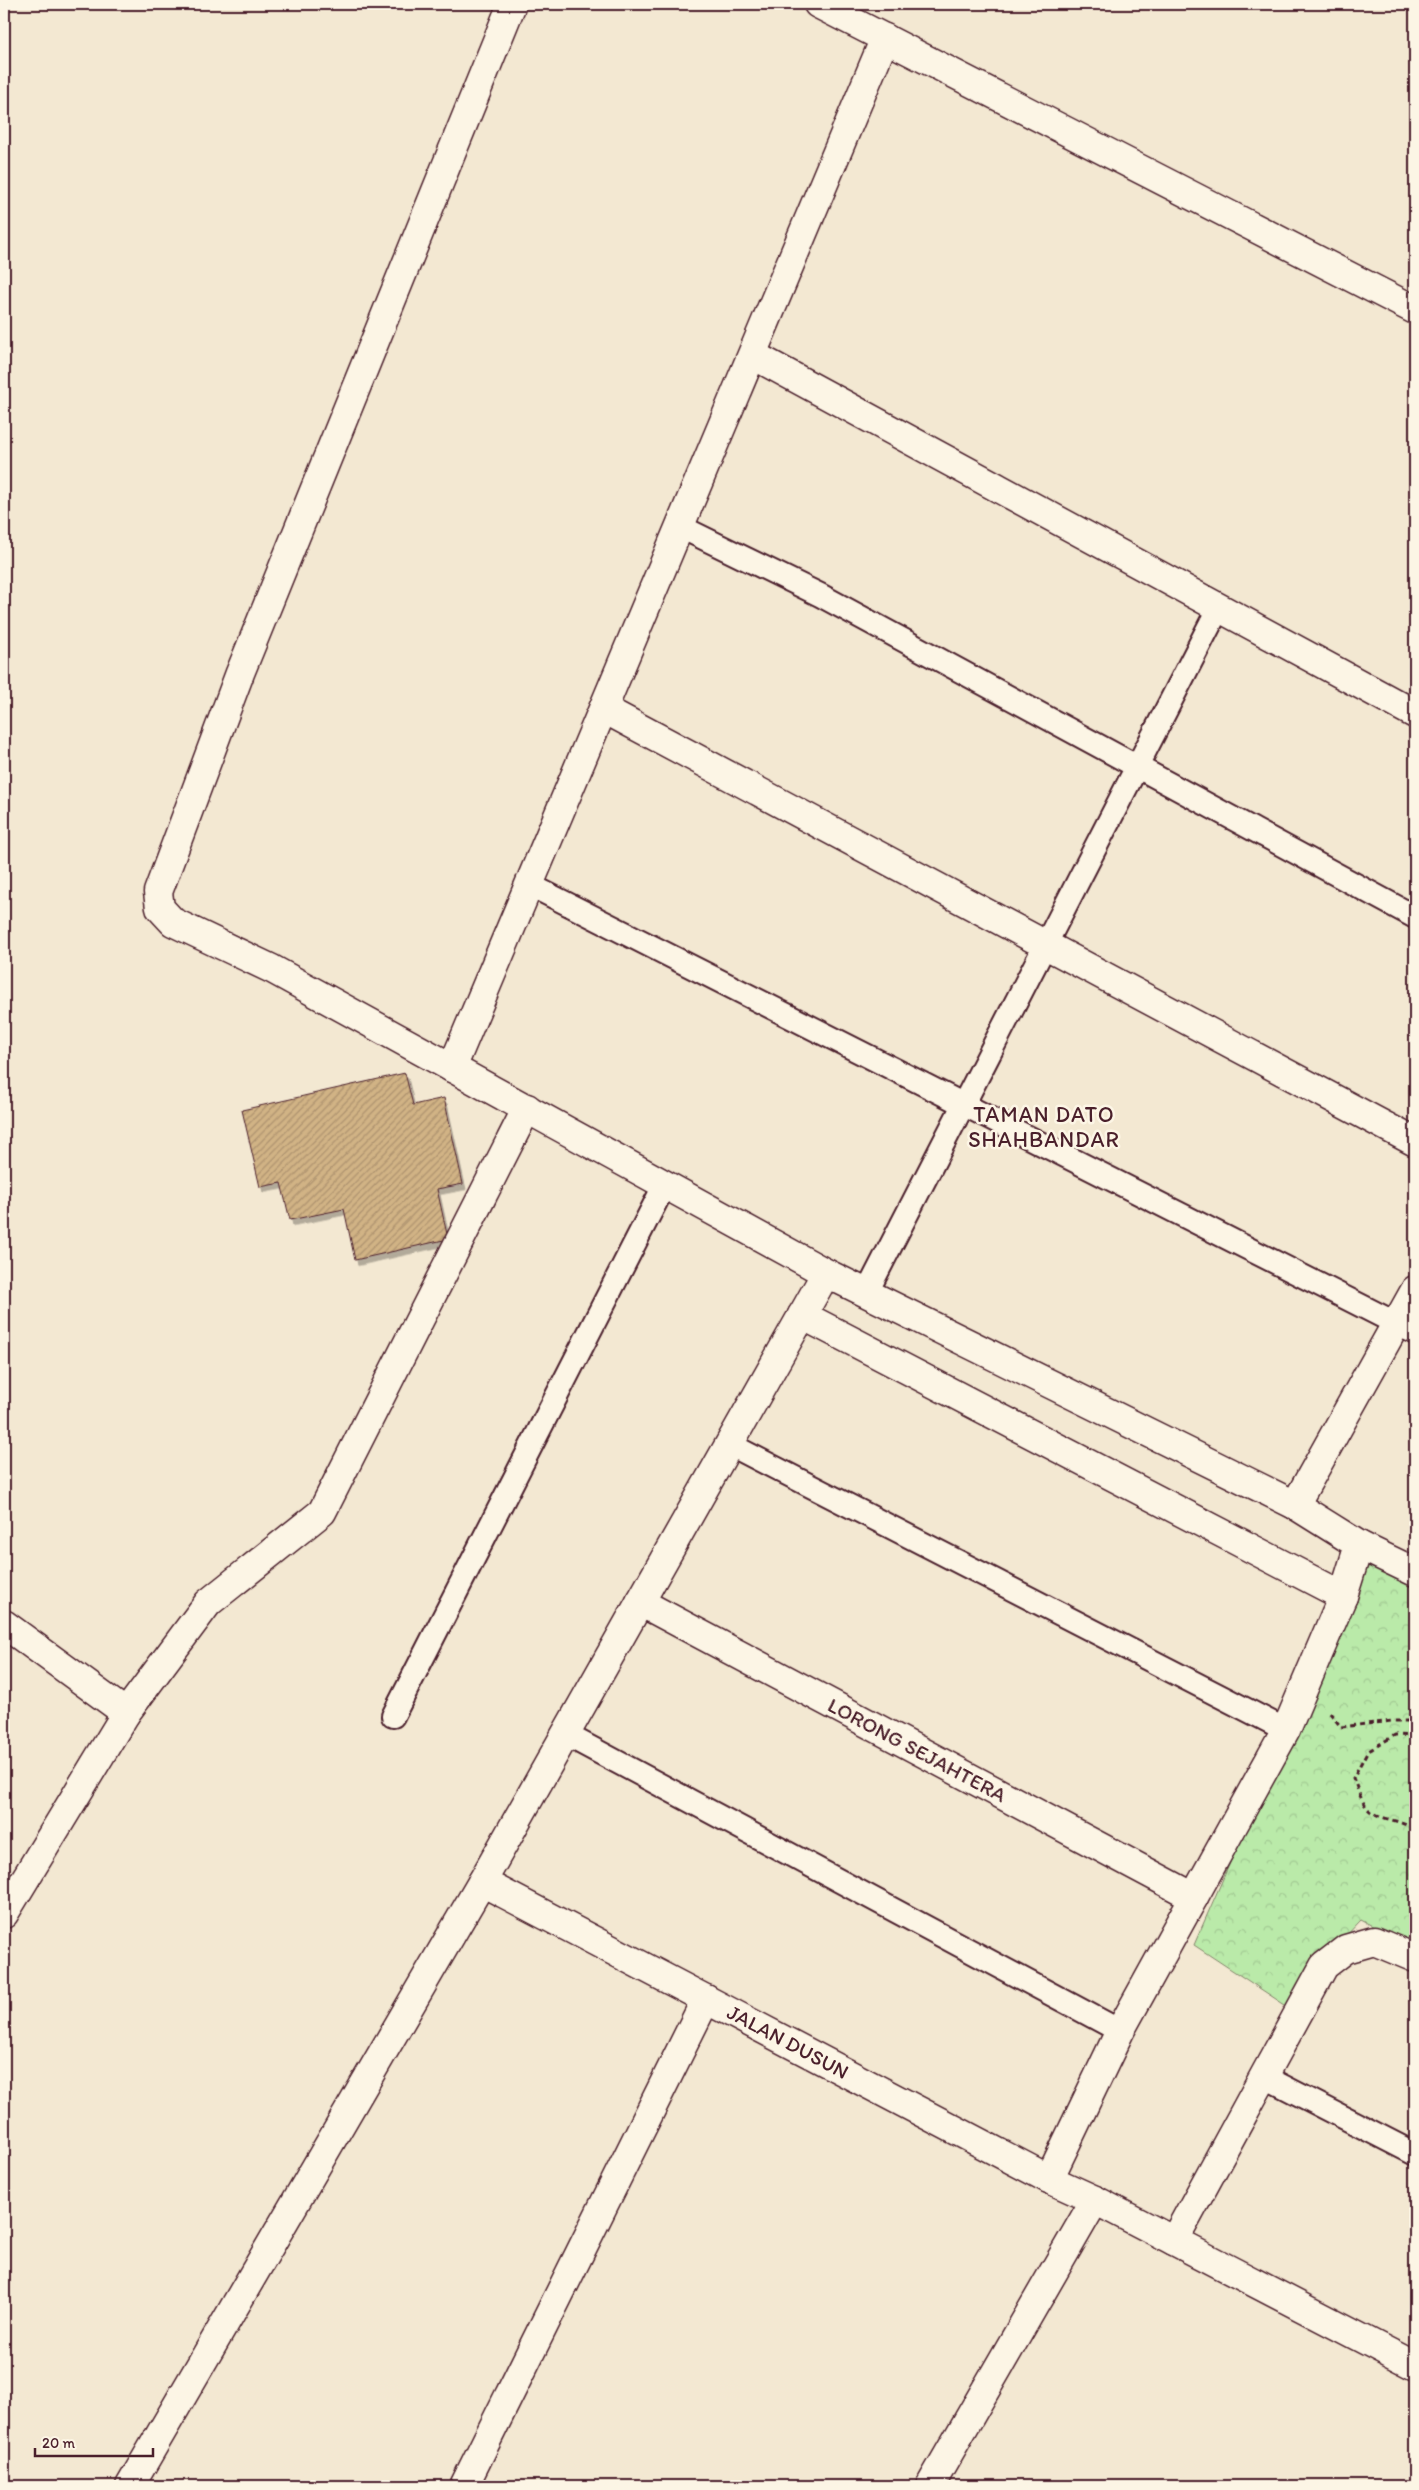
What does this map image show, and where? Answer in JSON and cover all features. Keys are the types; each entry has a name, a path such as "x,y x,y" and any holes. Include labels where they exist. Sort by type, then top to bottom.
{"street":[{"path":"512,4 240,673 158,892 160,908 172,922 272,969 826,1273 1295,1505 1360,1545 1415,1572"},
{"path":"818,4 1415,310"},
{"path":"452,1068 885,38"},
{"path":"753,355 1219,606 1415,714"},
{"path":"604,709 1415,1142"},
{"path":"4,1914 126,1713 208,1603 322,1512 527,1108"},
{"path":"130,2486 482,1882 826,1273"},
{"path":"1295,1505 1406,1328 1415,1290"},
{"path":"802,1315 1343,1596"},
{"path":"1048,2179 1120,2031 1286,1730 1343,1596 1360,1545"},
{"name":"LORONG SEJAHTERA","path":"640,1602 1194,1897"},
{"path":"4,1624 126,1713"},
{"name":"JALAN DUSUN","path":"482,1882 1048,2179 1095,2200 1415,2366"},
{"path":"1174,2241 1324,1966 1346,1949 1374,1941 1415,1958"},
{"path":"464,2486 706,1999"},
{"path":"930,2486 1095,2200"}],"lane":[{"path":"681,527 820,595 1415,917"},
{"path":"867,1292 1219,606"},
{"path":"530,885 1406,1328"},
{"path":"393,1716 665,1184"},
{"path":"730,1444 1286,1730"},
{"path":"566,1734 1120,2031"},
{"path":"1264,2077 1415,2154"}],"path":[{"path":"1304,1686 1322,1702 1341,1727 1415,1721"},
{"path":"1415,1736 1395,1735 1367,1752 1354,1778 1368,1809 1387,1819 1410,1825 1415,1831"}],"green space":[{"path":"1365,1554 1415,1584 1415,1948 1361,1920 1323,1960 1294,2011 1194,1945"}],"building":[{"path":"405,1073 413,1105 444,1098 463,1184 437,1189 448,1239 355,1260 344,1209 290,1220 281,1183 260,1187 242,1110"}],"district":[{"name":"TAMAN DATO SHAHBANDAR","path":"1044,1126"}]}
